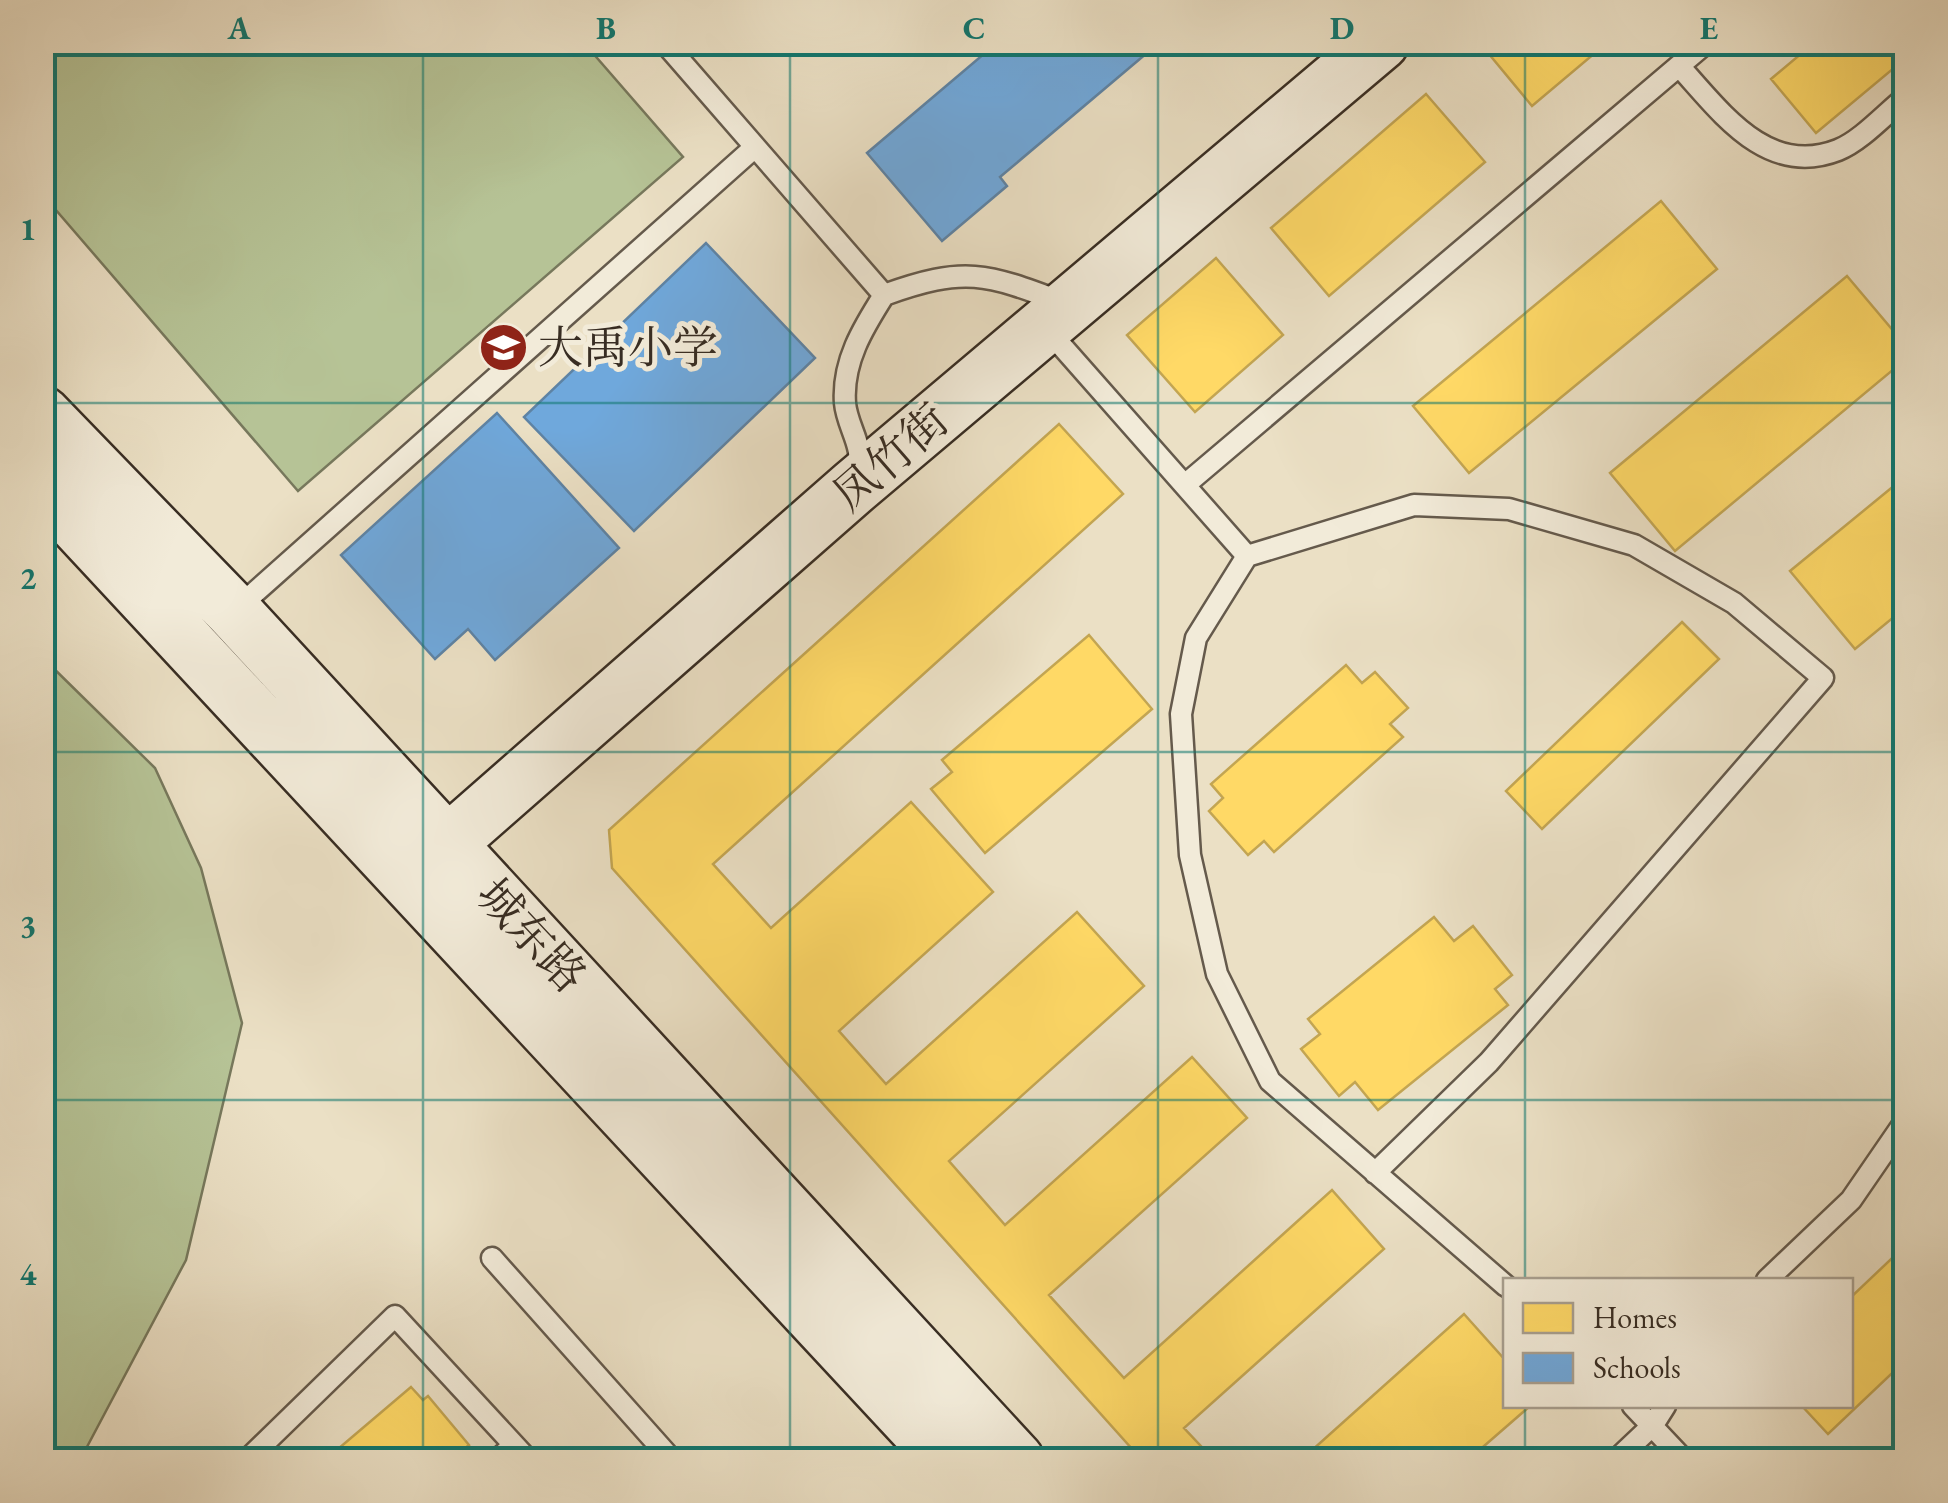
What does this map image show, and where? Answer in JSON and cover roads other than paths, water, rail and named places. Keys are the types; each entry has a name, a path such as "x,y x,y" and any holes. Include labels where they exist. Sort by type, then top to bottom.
{"street":[{"name":"凤竹街","path":"408,879 854,487 1380,42"},
{"name":"城东路","path":"42,414 233,612 1016,1460"},
{"name":"城东路","path":"42,487 947,1460"}],"lane":[{"path":"664,42 884,295"},
{"path":"1186,484 1707,42"},
{"path":"1679,66 1744,137 1786,157 1838,150 1906,97"},
{"path":"233,612 755,147"},
{"path":"854,487 862,459 845,403 854,343 884,295 968,273 1012,281 1057,315 1186,484 1247,556"},
{"path":"1376,1173 1490,1062 1823,678 1734,603 1634,546 1508,509 1414,505 1247,556 1196,638 1181,714 1190,855 1217,974 1270,1081 1503,1283"},
{"path":"1769,1278 1851,1200 1906,1120"},
{"path":"492,1258 672,1460"},
{"path":"246,1460 395,1316 521,1453 498,1460"},
{"path":"1635,1408 1684,1460"},
{"path":"1616,1460 1653,1425 1665,1408"}],"place":[{"name":"大禹小学","path":"503,347"}]}
